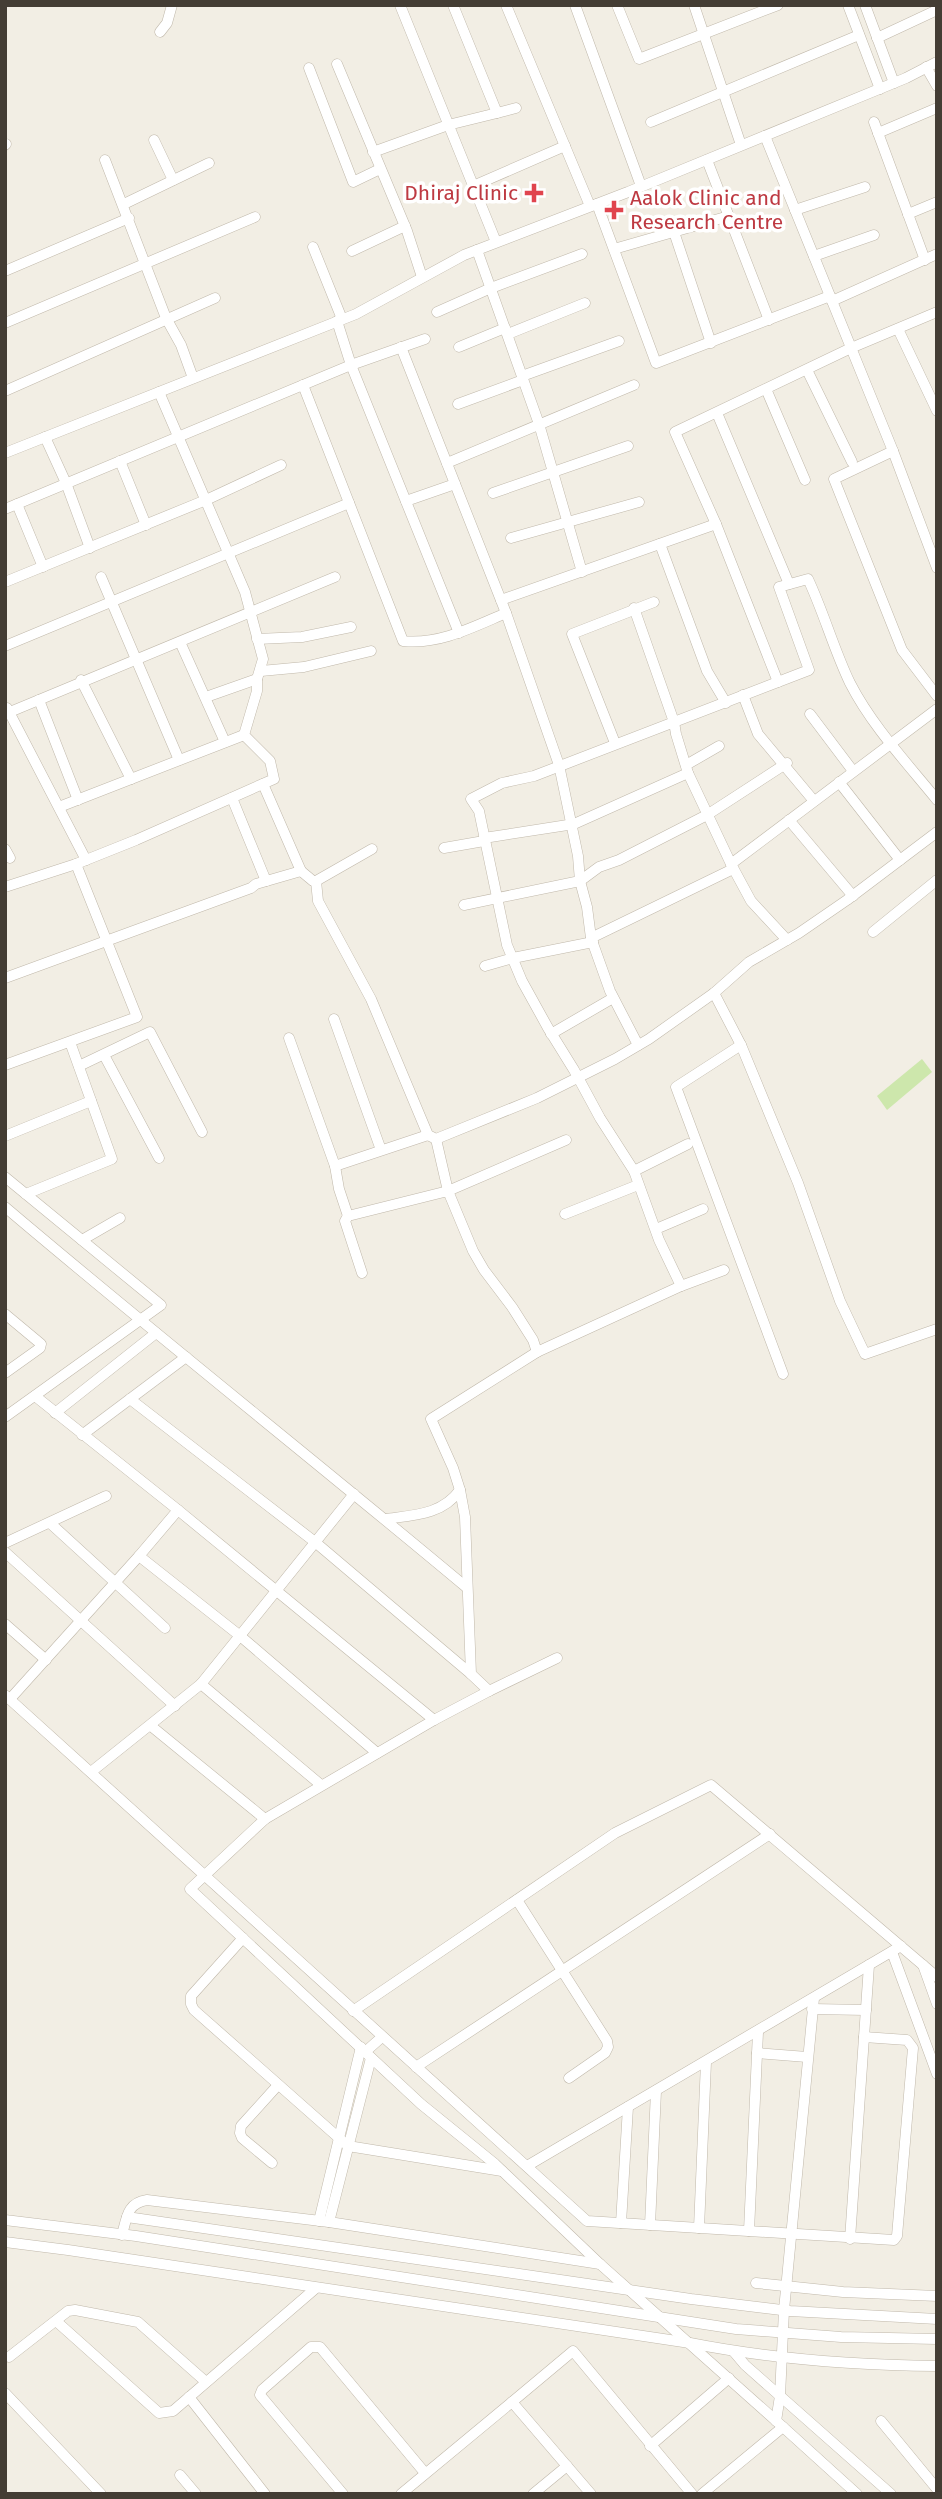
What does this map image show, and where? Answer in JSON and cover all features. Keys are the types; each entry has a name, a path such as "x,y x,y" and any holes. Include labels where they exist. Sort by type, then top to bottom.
{"street":[{"path":"160,32 167,23 172,5"},
{"path":"400,5 496,243"},
{"path":"453,5 497,113"},
{"path":"506,5 565,146 614,250 656,363 831,299 937,254"},
{"path":"575,5 641,186"},
{"path":"617,5 639,59 778,5"},
{"path":"694,5 741,145"},
{"path":"848,5 880,89"},
{"path":"864,5 894,83"},
{"path":"877,38 937,10"},
{"path":"651,122 859,35"},
{"path":"5,453 339,320 477,250 707,160 880,89 937,62"},
{"path":"337,64 405,226 422,277"},
{"path":"926,67 937,86"},
{"path":"309,68 353,182 380,169"},
{"path":"373,152 448,125 516,108"},
{"path":"878,133 937,108"},
{"path":"874,122 925,260"},
{"path":"765,136 893,451 937,568"},
{"path":"154,140 173,180"},
{"path":"473,186 565,146"},
{"path":"105,160 166,318 181,345 193,378"},
{"path":"707,160 769,320"},
{"path":"124,204 209,163"},
{"path":"795,210 864,187"},
{"path":"908,214 937,202"},
{"path":"614,250 729,216"},
{"path":"5,323 255,217"},
{"path":"5,271 128,218"},
{"path":"352,251 405,226"},
{"path":"674,232 711,343"},
{"path":"814,256 874,234"},
{"path":"313,247 339,320 351,365 459,633"},
{"path":"477,250 539,424 582,572"},
{"path":"437,313 491,288 582,254"},
{"path":"5,391 215,298"},
{"path":"459,347 585,303"},
{"path":"778,682 716,524 675,432 851,348 937,312"},
{"path":"898,329 933,392 937,411"},
{"path":"5,509 351,365 425,339"},
{"path":"458,404 619,341"},
{"path":"401,348 506,613 559,765 592,940 613,998 639,1045"},
{"path":"807,370 852,462"},
{"path":"303,385 403,641 417,642 459,633 506,613"},
{"path":"447,463 634,385"},
{"path":"766,389 805,480"},
{"path":"159,392 245,592 263,659 244,735"},
{"path":"717,413 789,584"},
{"path":"45,437 66,483 90,548"},
{"path":"493,493 628,446"},
{"path":"893,451 834,478 902,650 937,696"},
{"path":"120,461 146,525"},
{"path":"5,582 206,500 281,465"},
{"path":"406,501 455,484"},
{"path":"511,538 639,502"},
{"path":"5,646 349,503"},
{"path":"16,504 43,567"},
{"path":"501,600 716,524"},
{"path":"660,544 707,671 726,704"},
{"path":"101,577 179,760"},
{"path":"5,1065 137,1017 59,807 6,710 39,700 81,680 335,577"},
{"path":"681,1286 634,1171 600,1118 522,981 507,945 479,811 471,799 502,783 534,776 809,670 779,587 808,579 850,682 891,743 937,800"},
{"path":"615,743 572,634 654,602"},
{"path":"634,608 674,722 687,769 707,815 751,901 787,940"},
{"path":"257,639 302,637 351,627"},
{"path":"180,642 225,743"},
{"path":"206,697 259,675 371,651"},
{"path":"81,680 131,779"},
{"path":"743,695 758,734 814,801"},
{"path":"39,700 78,800"},
{"path":"485,966 592,940 732,866 937,709"},
{"path":"810,715 853,771"},
{"path":"59,807 244,735"},
{"path":"5,887 81,862 274,779 270,761 244,735"},
{"path":"444,848 570,824 687,769 719,746"},
{"path":"464,905 580,881 599,867 619,860 707,815 785,764"},
{"path":"839,782 900,860"},
{"path":"263,785 301,871 313,881 372,849"},
{"path":"232,799 266,881"},
{"path":"789,820 853,896"},
{"path":"335,1166 381,1150 432,1137 537,1098 639,1045 714,993 749,962 853,896 937,832"},
{"path":"5,978 266,881 301,871"},
{"path":"873,932 936,880"},
{"path":"316,881 318,901 370,999 432,1137 448,1191 473,1251 533,1340 537,1352"},
{"path":"714,993 741,1045 798,1183 840,1301 865,1354 937,1329"},
{"path":"551,1034 613,998"},
{"path":"334,1019 381,1150"},
{"path":"79,1066 149,1032 202,1132"},
{"path":"289,1038 335,1166 348,1216"},
{"path":"26,1194 112,1159 70,1042"},
{"path":"741,1045 677,1087 783,1374"},
{"path":"104,1055 159,1158"},
{"path":"5,1136 91,1101"},
{"path":"362,1273 345,1221 348,1216 448,1191 566,1140"},
{"path":"634,1171 688,1144"},
{"path":"5,1177 161,1305 5,1417"},
{"path":"565,1214 638,1185"},
{"path":"5,1207 466,1587"},
{"path":"656,1229 703,1209"},
{"path":"82,1240 120,1218"},
{"path":"471,1674 465,1517 460,1490 431,1419 537,1352 681,1286 724,1270"},
{"path":"5,1314 41,1344 40,1348 5,1373"},
{"path":"55,1413 156,1333"},
{"path":"82,1435 186,1357"},
{"path":"35,1396 434,1720"},
{"path":"130,1399 315,1542 489,1691"},
{"path":"385,1519 431,1512 453,1500 460,1490"},
{"path":"91,1772 151,1727 201,1684 354,1494"},
{"path":"5,1543 106,1496"},
{"path":"178,1510 46,1660 8,1697 587,2221 888,2241 897,2236 913,2048 907,2040 864,2037"},
{"path":"50,1522 165,1628"},
{"path":"5,1552 176,1706"},
{"path":"139,1556 239,1636 377,1753"},
{"path":"5,1624 46,1660"},
{"path":"557,1658 434,1720 265,1819 190,1889 421,2104 502,2171 600,2264 857,2494"},
{"path":"201,1684 321,1785"},
{"path":"151,1727 265,1819"},
{"path":"353,2011 615,1833 711,1785 770,1834 897,1949 937,1977"},
{"path":"416,2067 770,1834"},
{"path":"517,1900 607,2040 605,2053 569,2078"},
{"path":"243,1938 191,1996 194,2010 348,2146 502,2171"},
{"path":"527,2166 813,2003 897,1949"},
{"path":"897,1949 937,2074"},
{"path":"850,2239 869,1965"},
{"path":"923,1965 937,2004"},
{"path":"813,2003 866,2010"},
{"path":"702,2494 780,2424 784,2310 813,2003"},
{"path":"749,2231 758,2032"},
{"path":"324,2221 339,2139 366,2052 382,2037"},
{"path":"324,2221 348,2146 366,2052"},
{"path":"757,2053 807,2057"},
{"path":"699,2228 706,2062"},
{"path":"272,2163 242,2138 240,2133 241,2126 278,2085"},
{"path":"650,2225 656,2091"},
{"path":"621,2223 628,2107"},
{"path":"122,2235 129,2207 147,2200 324,2221 600,2264"},
{"path":"127,2217 631,2291 784,2310 937,2319"},
{"path":"5,2221 122,2235 736,2329 937,2339"},
{"path":"5,2242 690,2343 734,2352 937,2366"},
{"path":"756,2283 843,2292 937,2296"},
{"path":"56,2321 159,2413 173,2411 316,2288"},
{"path":"9,2357 68,2311 75,2311 138,2322 206,2382"},
{"path":"343,2494 260,2395 262,2390 311,2347 320,2347 425,2473"},
{"path":"401,2494 573,2351 692,2494"},
{"path":"734,2352 745,2365 891,2494"},
{"path":"650,2446 729,2378"},
{"path":"5,2393 101,2494"},
{"path":"189,2397 265,2494"},
{"path":"512,2402 591,2494"},
{"path":"881,2421 937,2489"},
{"path":"533,2494 567,2466"},
{"path":"180,2475 196,2494"}],"green space":[{"path":"922,1059 932,1072 887,1110 877,1096"}],"place":[{"name":"Dhiraj Clinic","path":"534,193"},
{"name":"Aalok Clinic and Research Centre","path":"614,210"}]}
